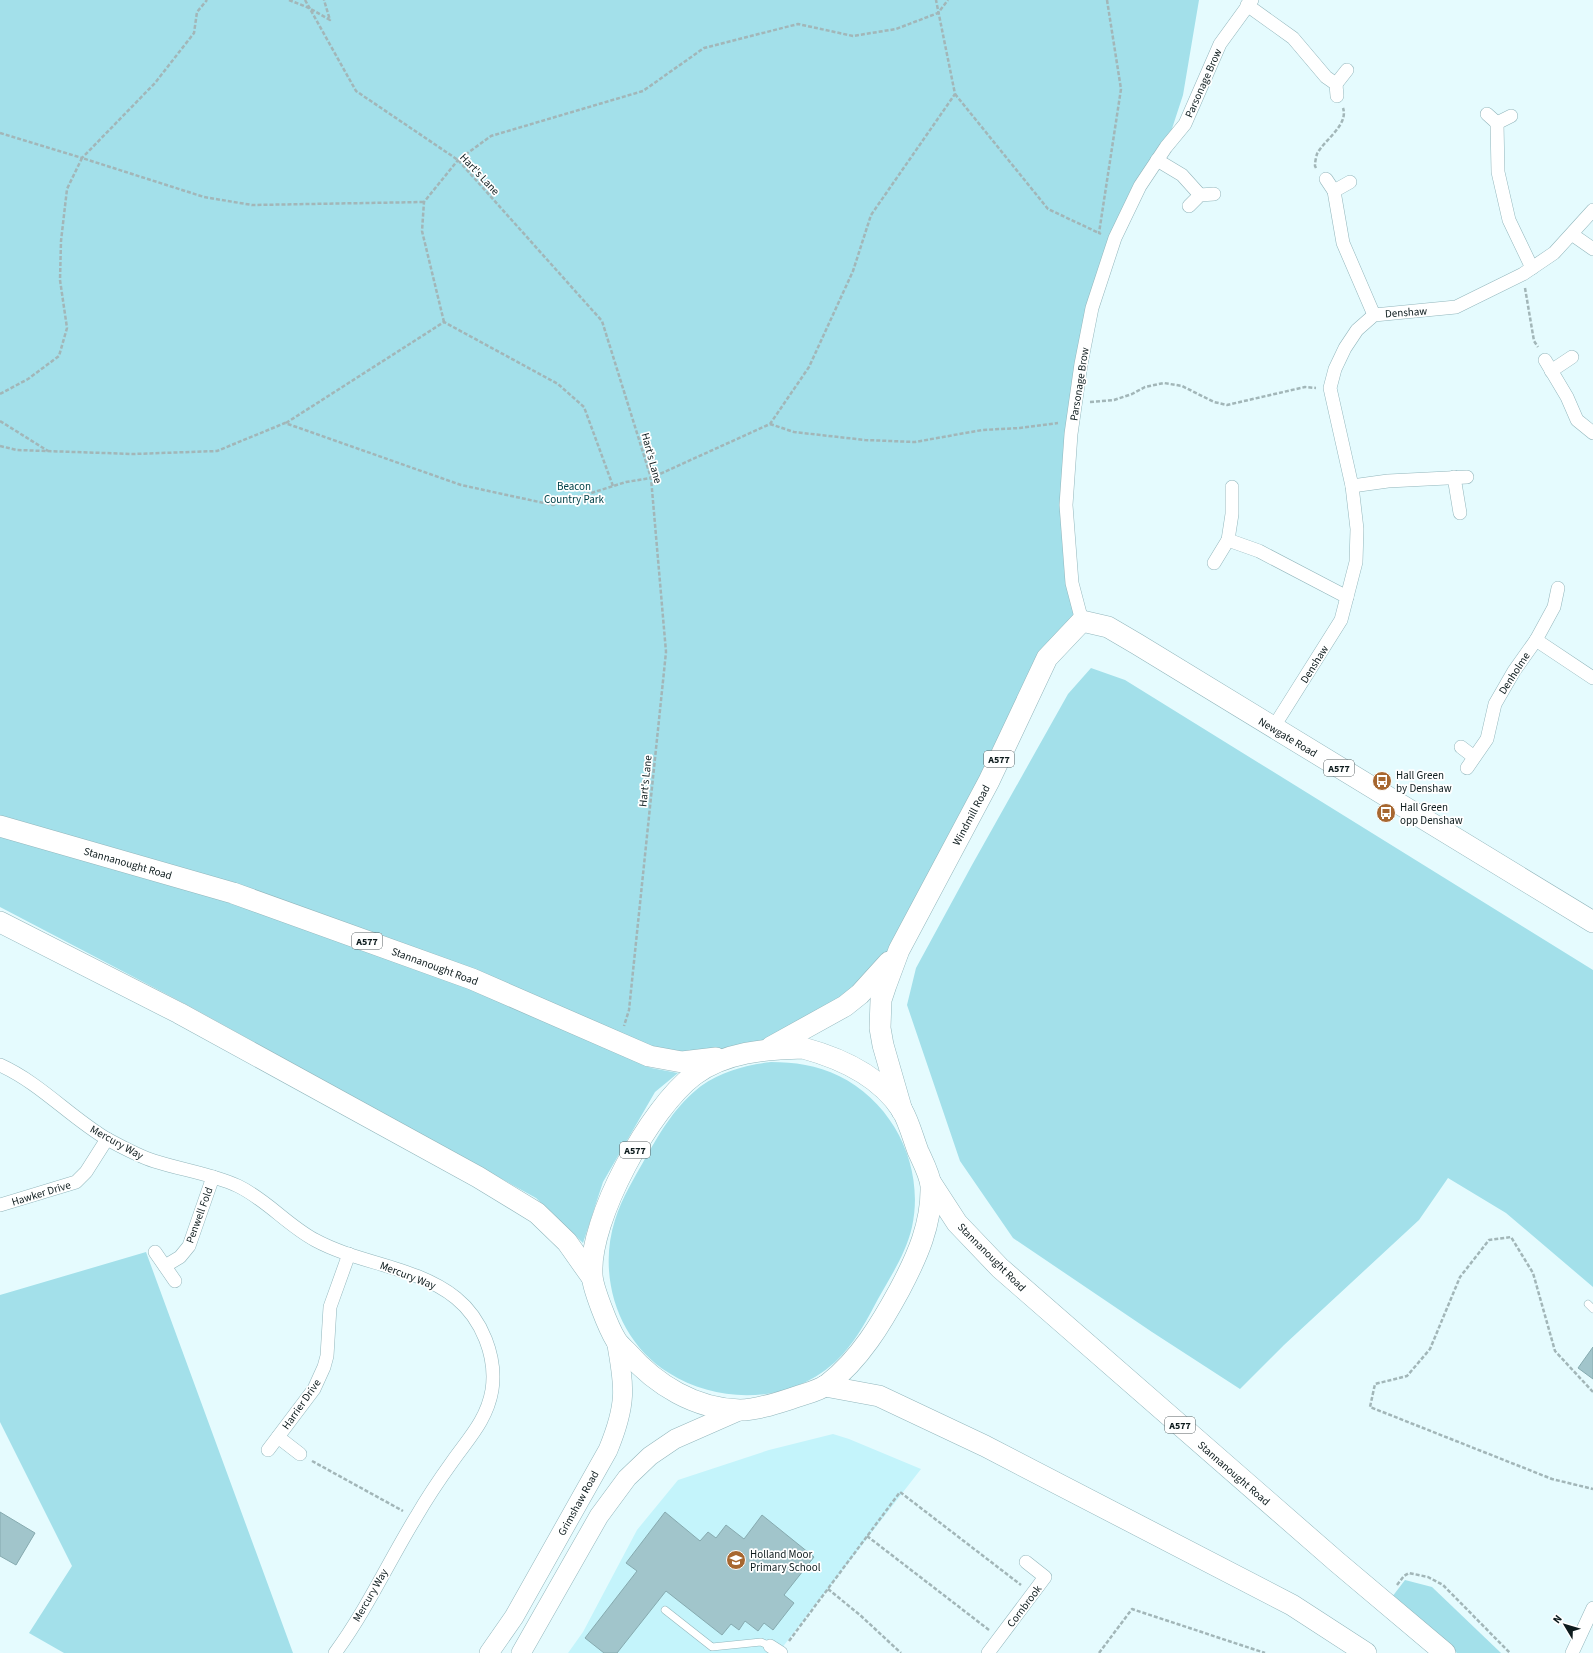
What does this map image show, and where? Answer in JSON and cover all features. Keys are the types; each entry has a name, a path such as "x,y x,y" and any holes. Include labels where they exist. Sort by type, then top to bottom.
{"main road":[{"name":"Newgate Road","path":"1082,621 1108,627 1593,922"},
{"name":"Windmill Road","path":"902,1111 883,1045 880,1014 886,985 899,950 989,781 1047,658 1082,621"},
{"name":"Stannanought Road","path":"0,826 233,893 472,979 649,1056 682,1062 729,1057"},
{"name":"A577","path":"0,922 179,1014 478,1177 537,1212 567,1242 591,1276 616,1340 641,1368 662,1385 683,1397 707,1405 741,1410 780,1402 825,1386 855,1359 885,1316 921,1247 930,1212 931,1183 902,1111 878,1083 846,1063 826,1054 803,1048 769,1049 729,1057 695,1074 676,1090 659,1111 610,1194 598,1226 591,1276"},
{"name":"Windmill Road","path":"769,1049 845,1006 875,980 899,950"},
{"name":"Stannanought Road","path":"931,1183 957,1223 1000,1268 1337,1562 1445,1653"},
{"name":"Grimshaw Road","path":"489,1653 514,1617 608,1450 618,1425 623,1401 623,1378 616,1340"},
{"path":"825,1386 879,1396 985,1446 1292,1605 1366,1653"},
{"path":"521,1653 599,1516 627,1478 650,1456 674,1439 741,1410"}],"street":[{"name":"Parsonage Brow","path":"1082,621 1072,583 1066,505 1073,421 1092,308 1115,238 1140,186 1185,124 1220,44 1250,2 1293,38 1337,90"},
{"path":"1337,90 1347,70"},
{"path":"1511,116 1492,118 1498,172 1509,220 1528,271"},
{"path":"1158,160 1182,175 1200,195"},
{"path":"1326,179 1334,191 1343,242 1374,315"},
{"path":"1334,191 1350,182"},
{"path":"1189,206 1200,195 1214,194"},
{"name":"Denshaw","path":"1273,728 1341,620 1356,562 1357,529 1352,486 1330,388 1335,369 1345,348 1357,330 1374,315 1456,307 1528,271 1554,253 1573,235 1593,210"},
{"path":"1573,235 1593,249"},
{"path":"1572,357 1548,365 1567,397 1577,420 1593,433"},
{"path":"1352,486 1388,481 1461,477 1460,513"},
{"path":"1214,563 1228,540 1232,514 1232,487"},
{"path":"1228,540 1259,551 1347,597"},
{"path":"1536,640 1554,607 1558,588"},
{"name":"Denholme","path":"1461,747 1470,762 1486,739 1495,704 1514,671 1536,640 1593,678"},
{"name":"Mercury Way","path":"0,1065 28,1080 108,1139 153,1161 227,1181 252,1194 291,1224 316,1240 349,1254 425,1280 446,1291 465,1306 473,1316 488,1348 493,1377 492,1389 486,1413 475,1432 442,1476 415,1518 335,1653"},
{"name":"Hawker Drive","path":"0,1205 76,1182 86,1172 108,1139"},
{"name":"Penwell Fold","path":"165,1266 180,1257 188,1246 213,1177"},
{"path":"155,1252 176,1281"},
{"name":"Harrier Drive","path":"268,1450 314,1388 324,1367 328,1345 330,1307 349,1254"},
{"name":"Harrier Drive","path":"278,1437 300,1454"},
{"name":"Cornbrook","path":"988,1653 1045,1577 1026,1562"},
{"path":"1572,1653 1593,1608"}],"lane":[{"path":"665,1610 712,1647 761,1642 777,1650"}],"path":[{"path":"0,394 28,380 59,356 67,328 60,280 60,241 67,189 82,158 155,83 194,33 197,12 207,0"},
{"path":"289,0 309,8 330,20 324,0"},
{"name":"Hart's Lane","path":"305,0 356,91 458,160 602,321 651,478 666,652 629,1010 619,1044"},
{"path":"936,0 954,94 1048,208 1099,233 1115,238"},
{"path":"613,486 584,407 558,384 444,322 422,231 424,202 458,160 491,136 643,91 704,48 798,24 853,36 896,29 938,13 948,0"},
{"path":"1099,233 1121,89 1107,0"},
{"path":"1326,179 1315,166 1317,154 1339,127 1344,111 1337,90"},
{"path":"285,423 461,485 553,505 613,486 651,478 770,424 809,367 853,271 871,215 954,94"},
{"path":"0,133 204,197 252,205 424,202"},
{"path":"1528,271 1534,341 1548,365"},
{"path":"0,446 17,450 133,454 217,451 285,423 444,322"},
{"path":"1076,399 1094,402 1114,400 1132,394 1145,387 1164,383 1182,386 1214,402 1228,405 1306,387 1330,388"},
{"path":"0,421 48,451"},
{"path":"770,424 794,432 865,440 915,442 982,430 1020,428 1073,421"},
{"path":"1593,1392 1555,1351 1533,1273 1511,1237 1489,1240 1460,1277 1430,1349 1407,1376 1374,1384 1370,1407 1552,1479 1593,1489"},
{"path":"300,1454 415,1518"},
{"path":"777,1650 828,1589 900,1492 1033,1594"},
{"path":"868,1536 999,1638"},
{"path":"1397,1585 1404,1576 1409,1573 1435,1580 1443,1585 1510,1653"},
{"path":"828,1589 901,1653"},
{"path":"1099,1653 1132,1609 1257,1652 1265,1653"}],"shaded area":[{"name":"Holland Moor Primary School","path":"833,1434 849,1439 921,1469 778,1653 568,1653 583,1632 637,1530 678,1480 769,1450"}],"green space":[{"name":"Beacon Country Park","path":"0,0 1199,0 1183,95 1166,147 1140,186 1092,308 1066,505 1082,621 1062,640 875,980 769,1049 682,1062 472,979 0,826"},
{"path":"1091,668 1125,680 1593,970 1593,1287 1506,1213 1448,1178 1419,1220 1284,1345 1240,1389 1152,1332 1013,1238 960,1161 907,1005 916,968 972,865 1068,694"},
{"path":"0,836 247,906 445,977 651,1068 678,1073 655,1092 603,1182 583,1243 536,1198 191,1007 0,907"},
{"path":"771,1062 805,1065 831,1072 858,1088 875,1103 890,1120 901,1139 909,1160 914,1182 915,1204 912,1227 902,1255 862,1327 843,1354 825,1370 805,1382 783,1391 760,1395 736,1395 713,1391 690,1384 669,1373 651,1360 637,1344 625,1326 616,1306 611,1285 609,1263 610,1241 615,1220 629,1187 663,1128 684,1101 701,1086 717,1076 743,1067"},
{"path":"146,1252 293,1653 64,1653 29,1633 72,1566 0,1422 0,1295"},
{"path":"1405,1580 1432,1587 1501,1653 1457,1653 1392,1597"}],"building":[{"path":"1593,1347 1593,1379 1578,1368"},
{"path":"0,1512 35,1533 16,1565 0,1556"},
{"path":"665,1512 700,1541 708,1532 716,1538 726,1525 744,1539 762,1515 814,1557 784,1595 794,1603 773,1630 764,1623 758,1631 745,1621 739,1630 731,1624 722,1635 666,1591 617,1653 604,1653 585,1638 637,1571 626,1563"}],"place":[{"name":"Hall Green by Denshaw","path":"1382,781"},
{"name":"Hall Green opp Denshaw","path":"1386,813"},
{"name":"Holland Moor Primary School","path":"736,1560"}]}
